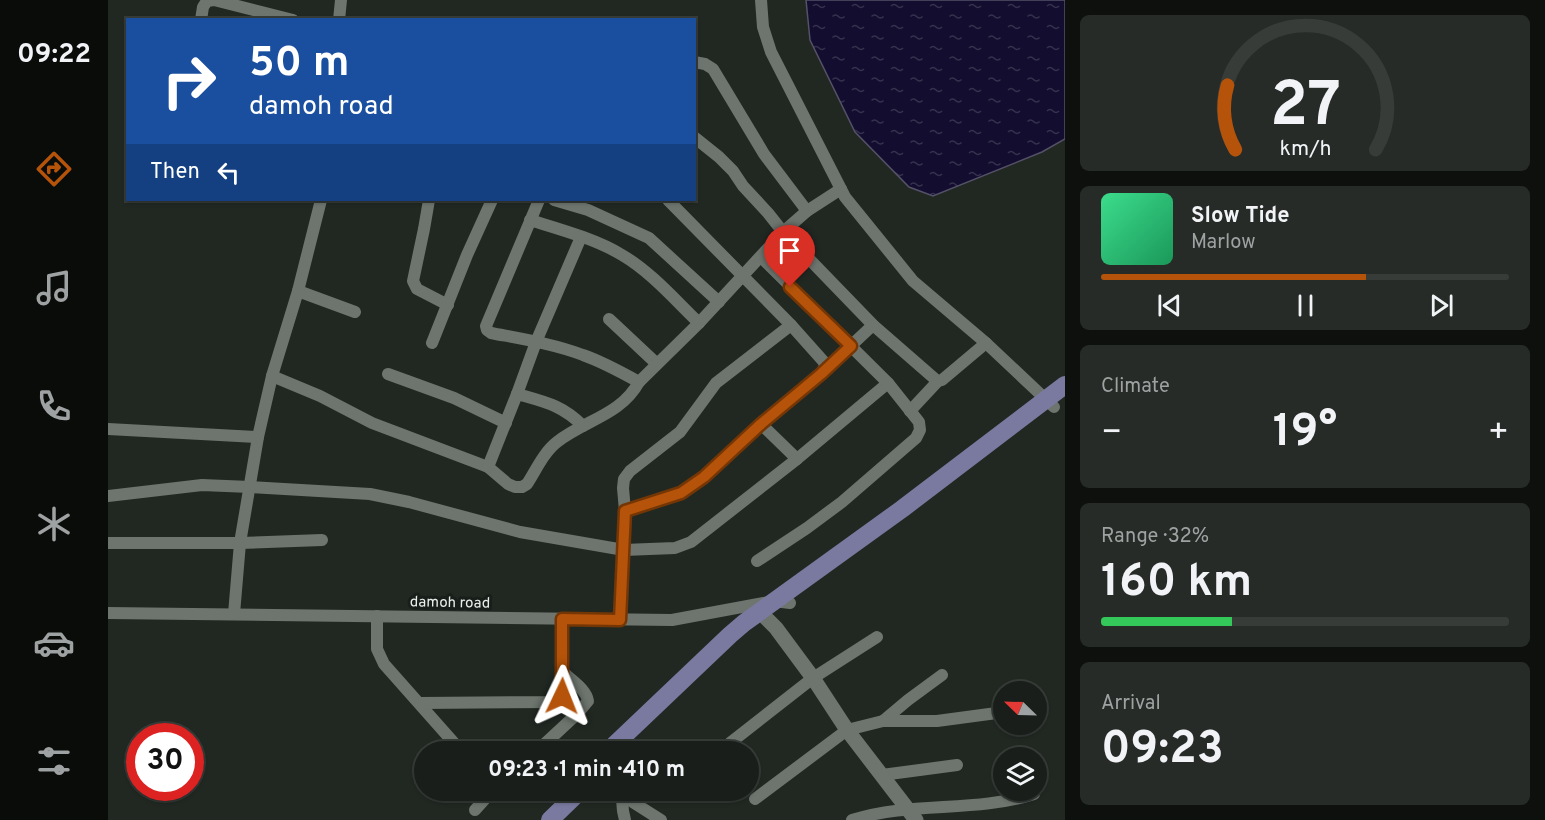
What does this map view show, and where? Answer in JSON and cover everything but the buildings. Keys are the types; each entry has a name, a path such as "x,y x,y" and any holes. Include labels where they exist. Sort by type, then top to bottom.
{"main road":[{"path":"619,741 730,635 773,609 902,509 1055,402 1065,385"},
{"path":"635,741 773,609"},
{"path":"535,820 555,801"},
{"path":"550,820 570,801"}],"street":[{"path":"201,18 203,7 207,1 214,0 285,18"},
{"path":"339,18 341,0"},
{"path":"761,0 763,27 771,52 845,197 913,281 1055,402"},
{"path":"696,62 713,69 764,154 807,211"},
{"path":"696,139 733,171 783,232 873,325 938,381"},
{"path":"272,376 320,396 372,423 488,467 508,484 522,487 527,484 551,448 583,426 615,409 783,232 807,211 841,189"},
{"path":"234,614 240,543 258,437 272,376 298,291 321,201"},
{"path":"429,201 412,281 417,289 448,305"},
{"path":"432,343 492,201"},
{"path":"539,201 486,326 487,330 491,333 536,342 582,355 610,366 639,382"},
{"path":"557,201 588,210 650,238 719,302"},
{"path":"669,201 791,325 824,362 824,371"},
{"path":"530,220 581,237 621,254 643,270 699,323"},
{"path":"488,467 536,342 581,237"},
{"path":"757,561 842,502 916,438 920,430 919,422 888,383 760,257"},
{"path":"298,291 356,312"},
{"path":"609,319 657,364"},
{"path":"620,620 624,550 625,511 622,488 624,479 630,471 680,432 716,383 791,325"},
{"path":"625,511 681,493 704,477 873,325"},
{"path":"910,411 938,381 948,376 986,343"},
{"path":"388,374 454,398 506,423"},
{"path":"108,496 202,485 370,494 409,502 520,532 624,550 675,548 691,542 797,459 888,383"},
{"path":"517,394 558,406 583,426"},
{"path":"761,424 797,459"},
{"path":"108,429 258,437"},
{"path":"108,543 240,543 322,540"},
{"path":"773,609 813,678 847,730 912,815"},
{"name":"damoh road","path":"108,613 672,621 773,609"},
{"path":"377,616 377,649 384,664 453,741"},
{"path":"420,703 557,702 562,696 562,619"},
{"path":"733,741 813,678 877,637"},
{"path":"548,741 588,701 582,689 563,672"},
{"path":"883,721 942,675"},
{"path":"759,796 847,730 883,721 937,721 993,713"},
{"path":"882,775 957,765"},
{"path":"475,810 483,801"},
{"path":"620,801 625,820"},
{"path":"631,801 661,820"},
{"path":"852,820 866,816 912,815 1014,801"}],"water":[{"path":"806,0 1065,0 1065,139 1042,152 933,196 909,187 855,132 810,40"}],"route":[{"path":"562,696 562,619 620,620 625,511 681,493 704,477 851,346 790,287"}]}
